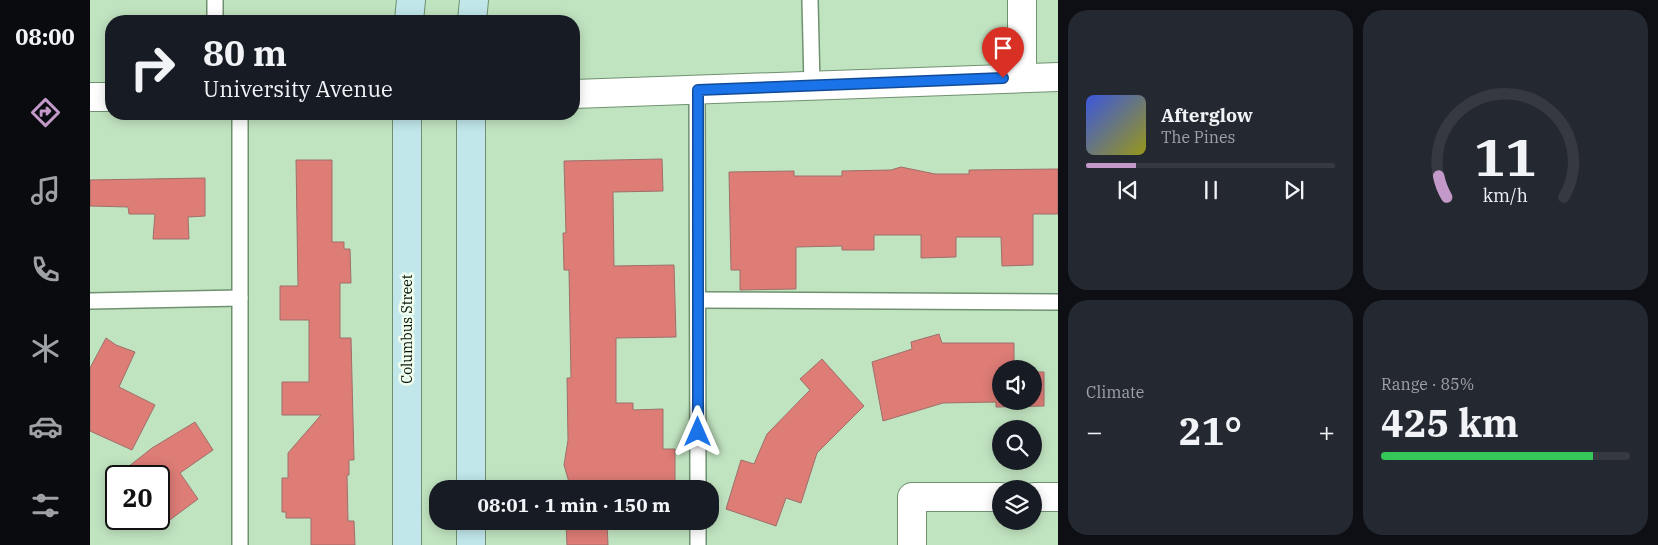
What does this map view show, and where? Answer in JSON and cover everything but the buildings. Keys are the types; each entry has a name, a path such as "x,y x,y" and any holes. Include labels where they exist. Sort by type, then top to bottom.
{"main road":[{"path":"410,15 411,0"},
{"path":"473,15 474,0"},
{"name":"Columbus Street","path":"407,120 407,545"},
{"path":"471,120 471,480"},
{"path":"471,530 471,545"}],"street":[{"path":"1022,0 1022,78"},
{"path":"580,94 1058,77"},
{"path":"90,97 105,97"},
{"path":"912,545 912,497 992,497"},
{"path":"1042,497 1058,497"}],"lane":[{"path":"215,15 216,0"},
{"path":"810,0 812,86"},
{"path":"698,90 698,480"},
{"path":"240,120 240,545"},
{"path":"90,300 240,298"},
{"path":"698,300 1058,302"},
{"path":"698,530 698,545"}],"route":[{"path":"698,432 698,90 1003,78"}]}
